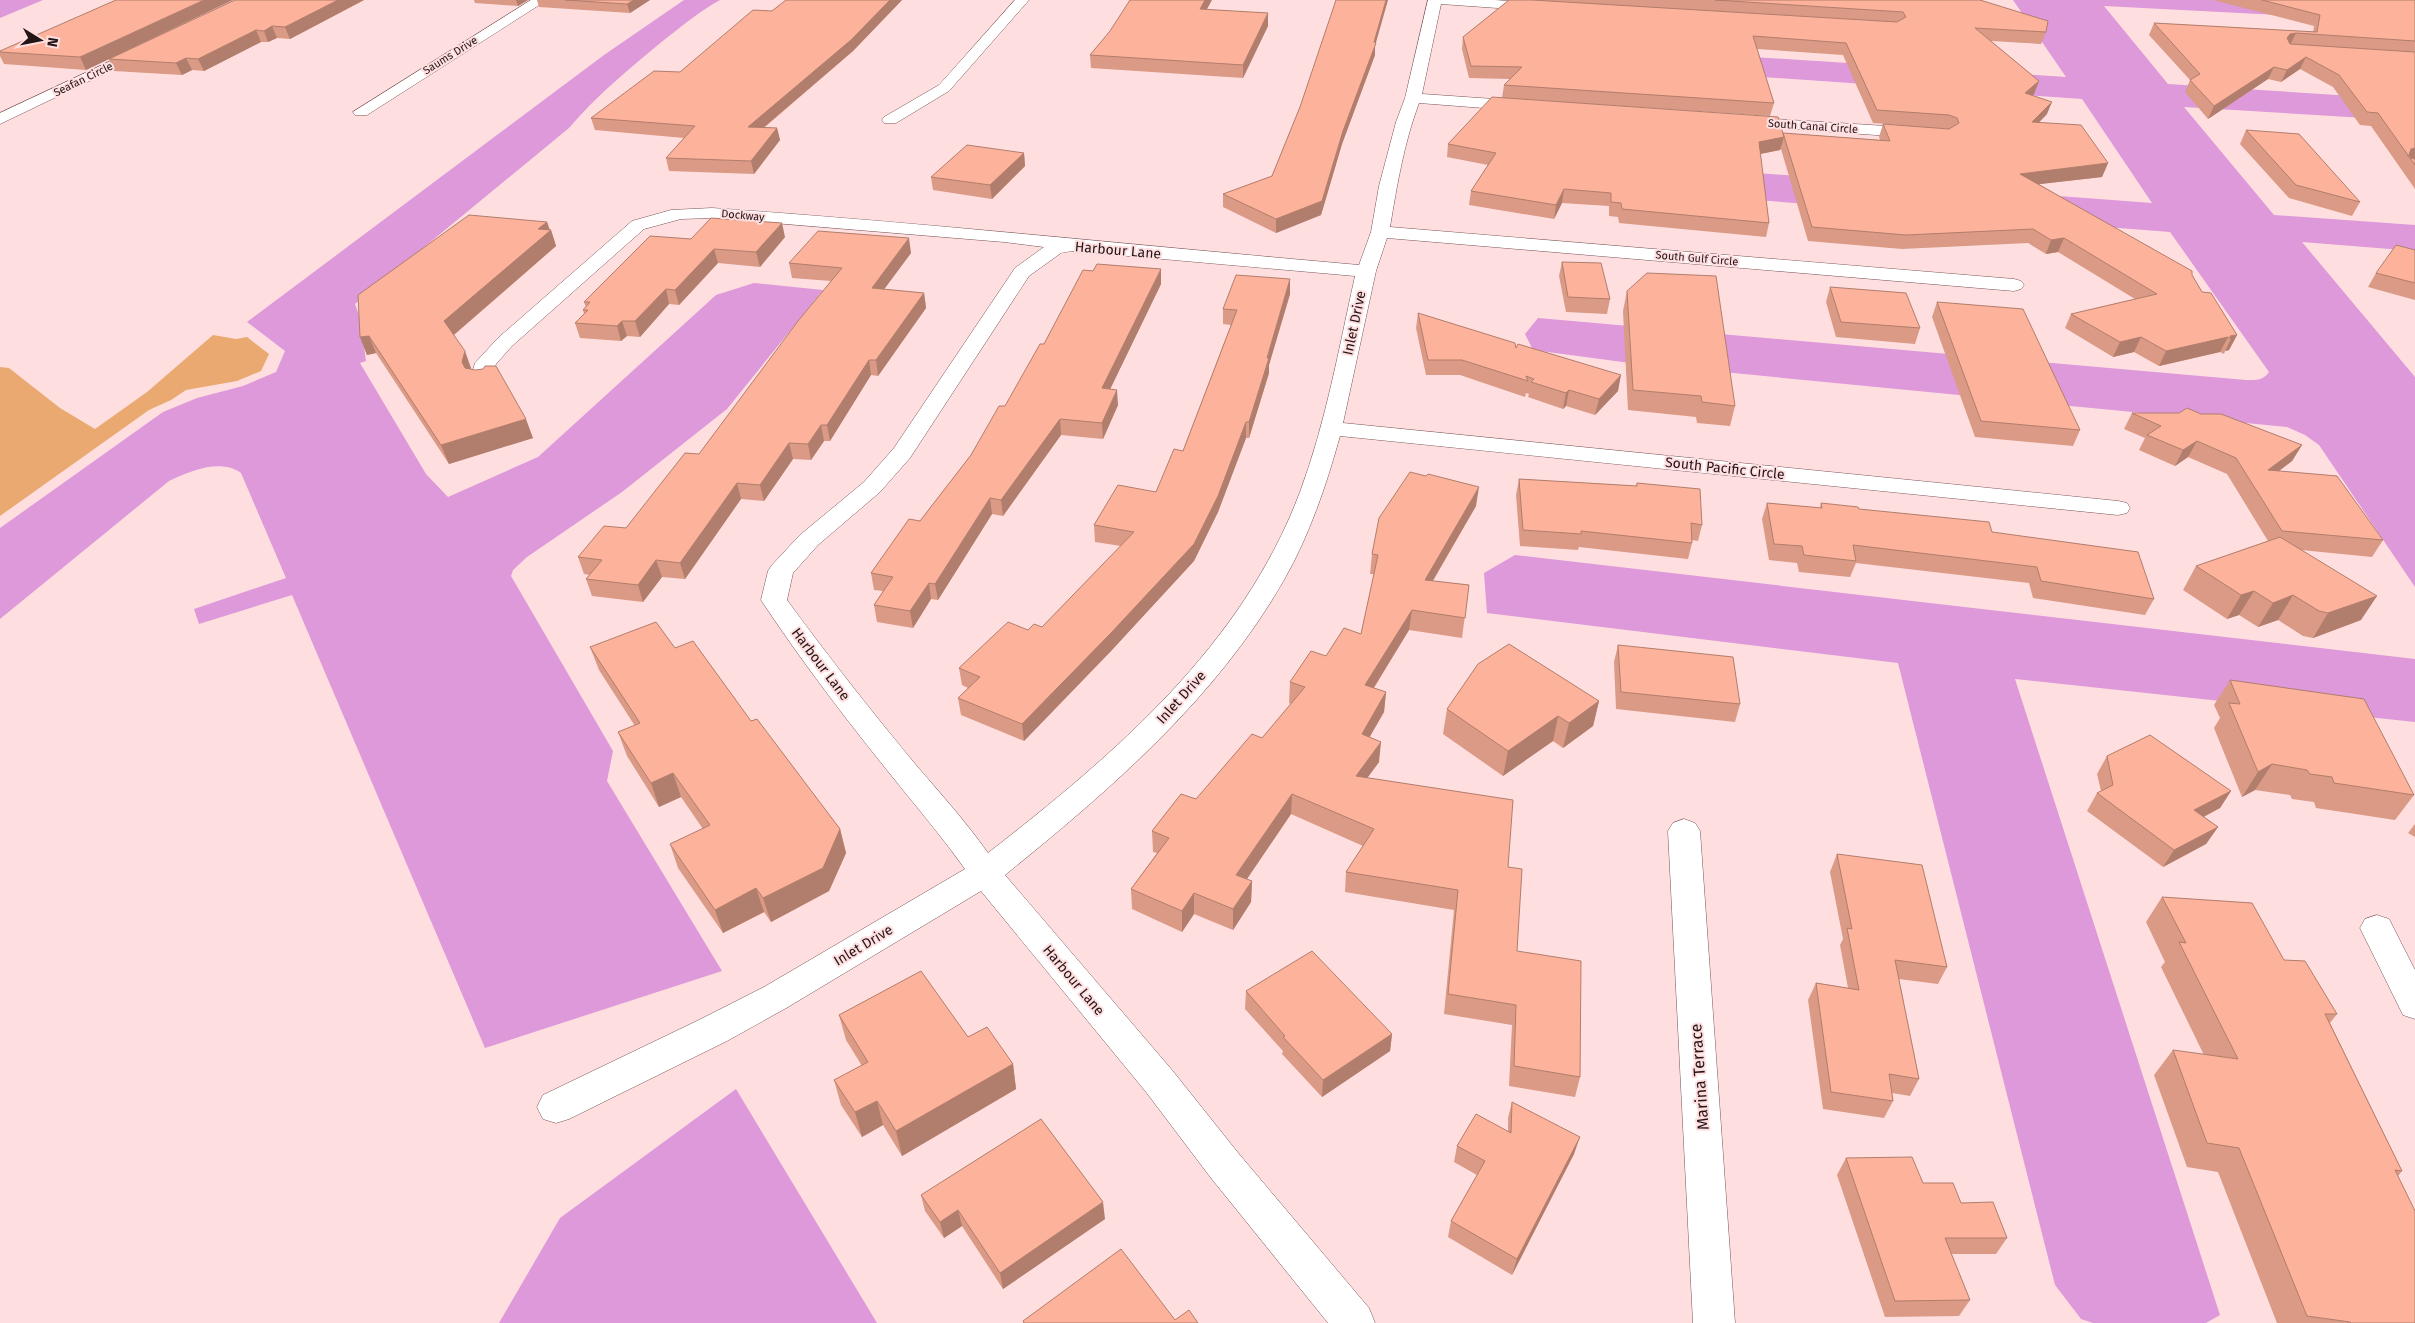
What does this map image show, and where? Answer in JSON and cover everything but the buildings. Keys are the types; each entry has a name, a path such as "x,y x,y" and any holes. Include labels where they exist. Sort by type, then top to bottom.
{"street":[{"name":"Saums Drive","path":"360,112 540,0"},
{"path":"890,120 944,88 1022,0"},
{"path":"1435,0 1556,8"},
{"name":"Inlet Drive","path":"556,1107 714,1030 776,997 985,873 1067,808 1144,739 1210,666 1235,635 1271,580 1294,535 1312,491 1331,428 1366,271 1380,232 1393,168 1404,122 1413,98 1421,52 1435,0"},
{"name":"Seafan Circle","path":"0,119 159,42"},
{"path":"1413,98 1541,107"},
{"name":"South Canal Circle","path":"1728,120 1935,134"},
{"name":"Dockway","path":"481,380 486,363 512,336 638,225 665,215 696,212 726,214 1004,236 1072,245"},
{"name":"South Gulf Circle","path":"1380,232 2014,284"},
{"name":"Harbour Lane","path":"1354,1323 1158,1081 985,873 954,829 905,772 820,664 774,600 781,571 809,540 872,487 902,453 1022,272 1054,248 1072,245 1366,271"},
{"name":"South Pacific Circle","path":"1331,428 2118,508"},
{"name":"Marina Terrace","path":"1684,830 1714,1323"},
{"path":"2377,928 2415,1005"}],"shaded area":[{"path":"0,0 43,0 0,18"},
{"path":"684,0 720,0 664,40 602,93 569,128 355,304 360,318 366,361 360,363 426,474 448,497 538,457 716,295 754,283 823,290 727,409 622,492 527,557 513,570 511,576 613,751 607,781 722,971 485,1048 292,595 199,624 194,609 286,578 241,473 233,469 215,466 195,470 169,481 0,619 0,528 163,412 197,398 243,386 276,372 285,351 247,322 604,55"},
{"path":"2013,0 2269,0 2415,22 2104,6 2168,84 2415,100 2415,121 2184,107 2274,215 2415,225 2415,251 2302,242 2415,377 2415,587 2319,445 2305,435 2287,427 1630,363 1533,350 1525,334 1538,318 2246,380 2264,377 2269,372 2170,232 1575,186 1573,159 2152,203 2082,99 1559,63 1565,45 2066,77"},
{"path":"213,335 236,339 247,337 269,354 261,371 237,381 186,390 171,400 149,410 0,516 0,367 9,368 60,408 95,429 147,392"},
{"path":"1515,555 2415,659 2415,722 2015,679 2220,1315 2206,1323 2093,1323 2081,1319 2055,1285 1898,663 1487,613 1484,573"},
{"path":"736,1089 877,1323 499,1323 560,1218"}]}
